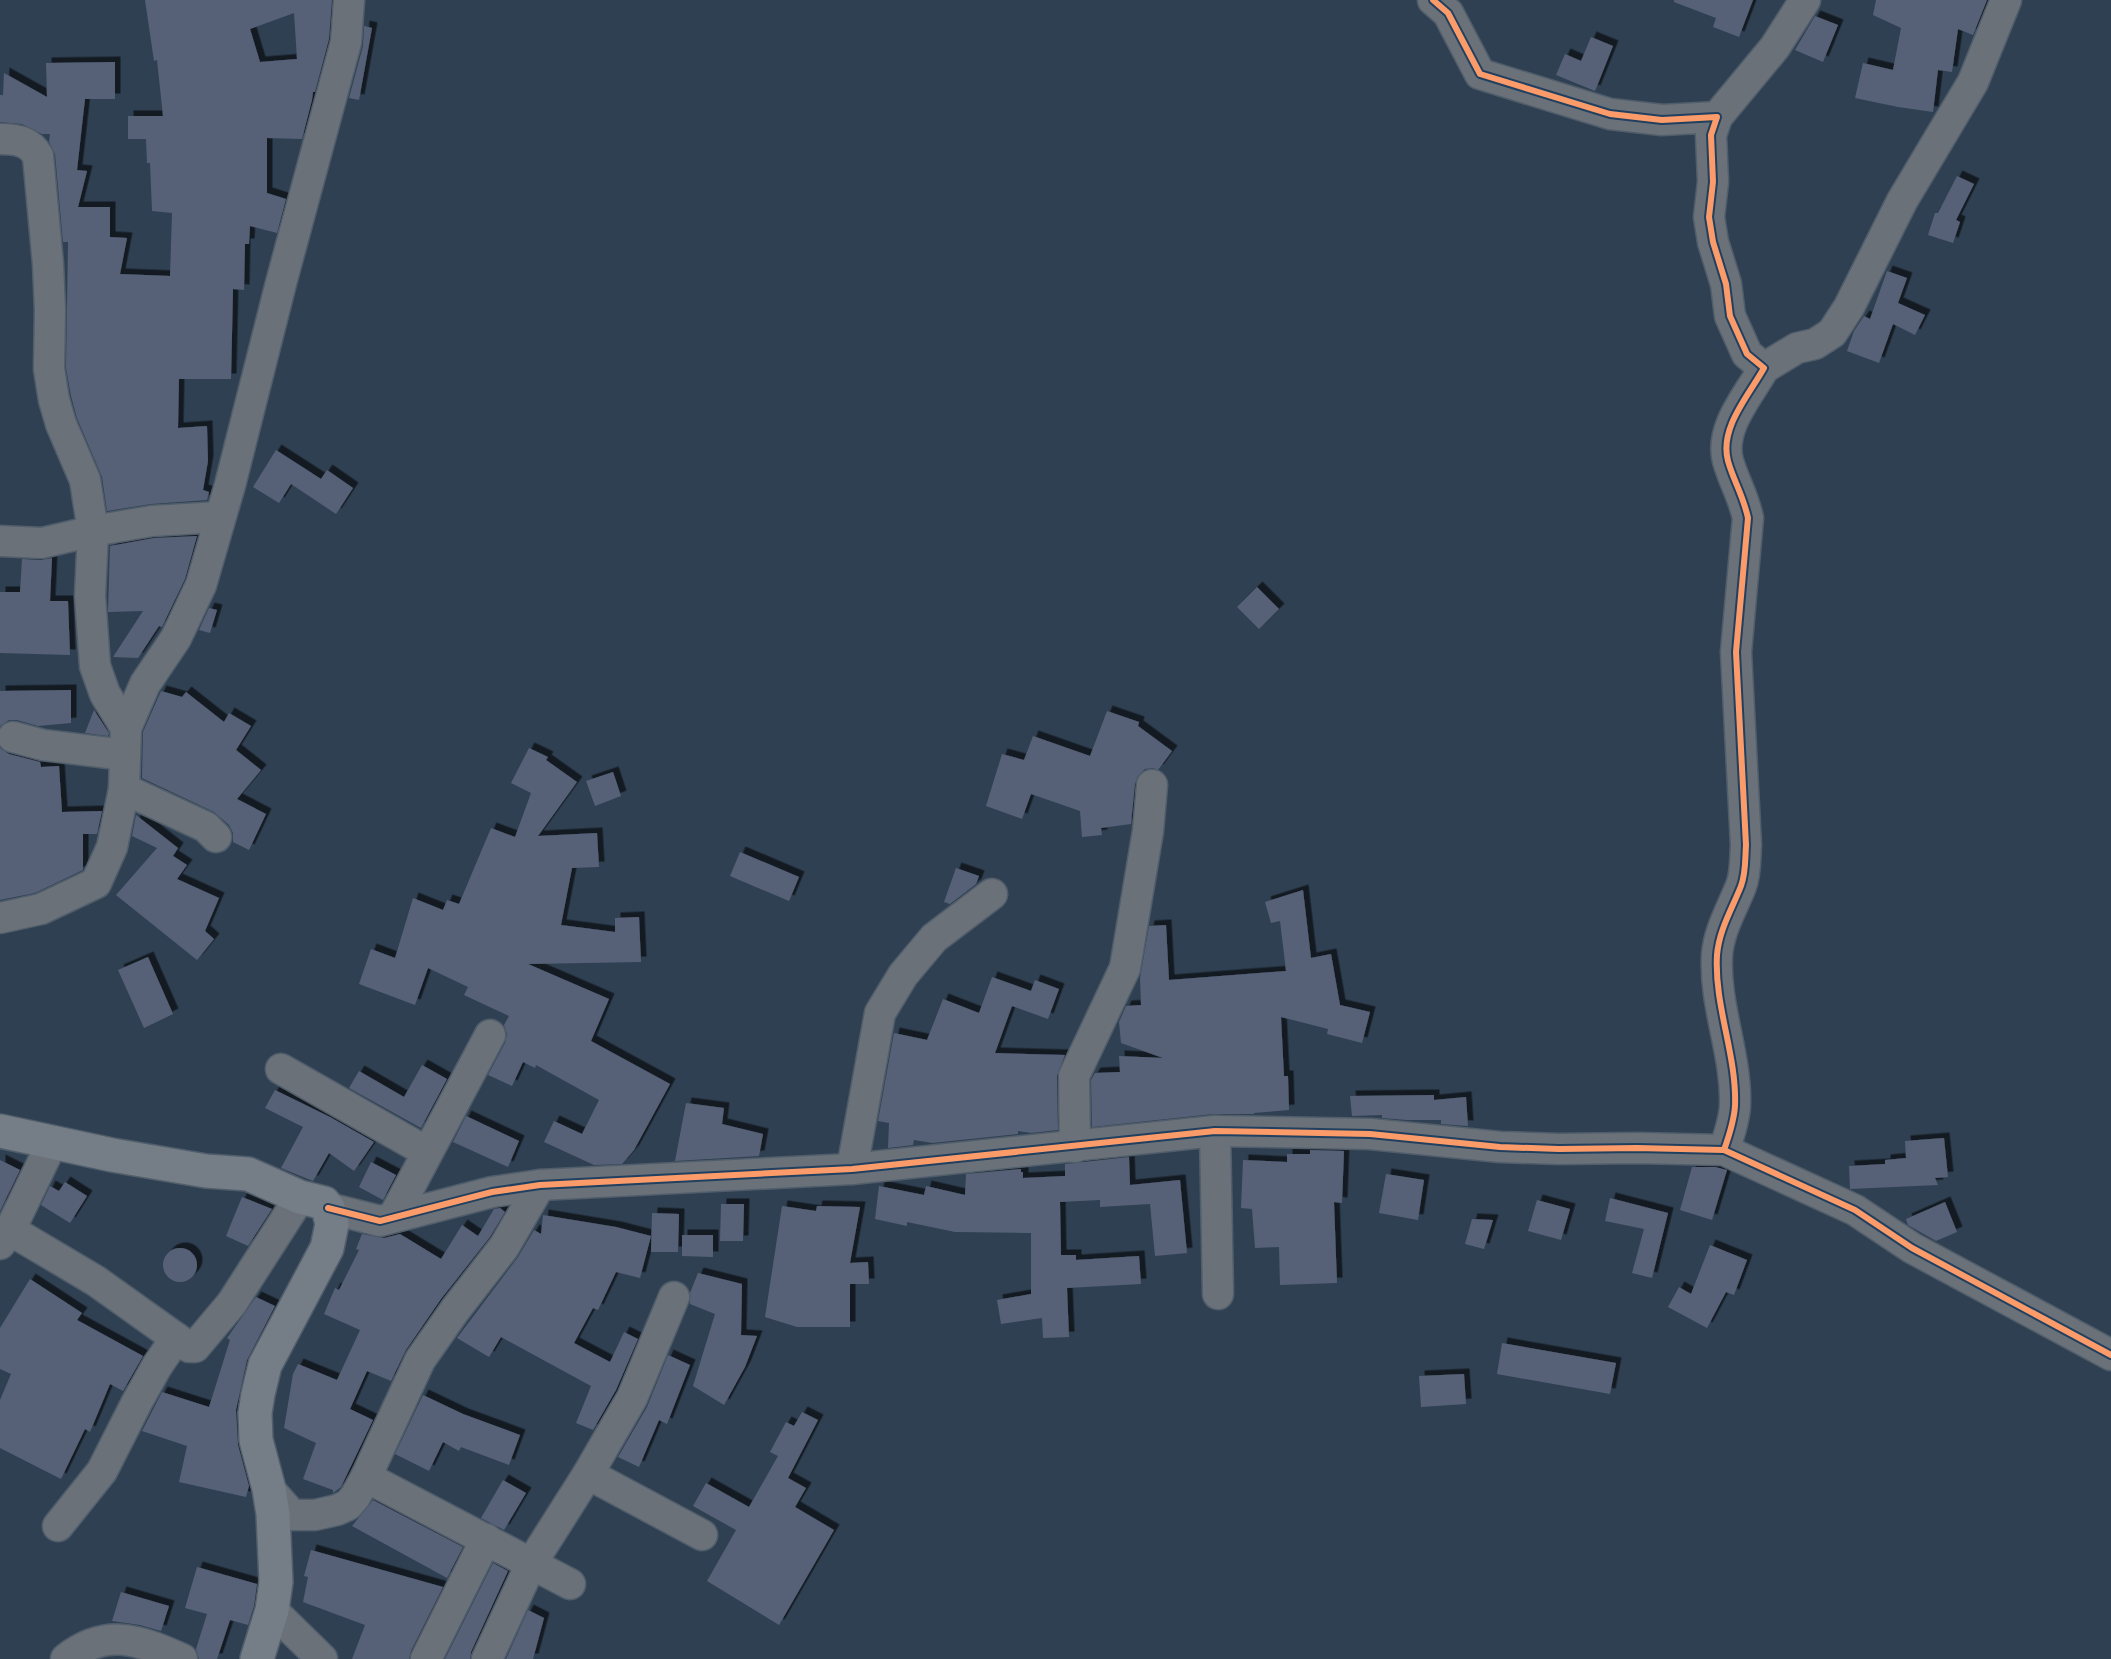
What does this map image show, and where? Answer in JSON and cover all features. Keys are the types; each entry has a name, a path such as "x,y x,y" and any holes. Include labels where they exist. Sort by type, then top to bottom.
{"street":[{"path":"0,918 41,909 96,883 112,848 124,789 126,741 145,684 176,638 201,585 346,42 349,0"},
{"path":"1433,0 1448,13 1480,74 1610,114 1662,120 1717,117"},
{"path":"1764,368 1747,354 1730,316 1726,284 1713,242 1709,217 1713,182 1711,135 1717,117 1775,47 1805,0"},
{"path":"1724,1150 1735,1107 1733,1076 1716,978 1717,953 1720,937 1745,871 1746,845 1736,652 1748,518 1744,499 1727,458 1729,432 1745,398 1764,368 1797,348 1815,344 1832,333 1849,307 1902,201 1972,82 2006,0"},
{"path":"0,139 25,142 38,156 48,264 49,369 61,424 85,480 93,531 90,596 95,666 126,741"},
{"path":"0,541 42,543 152,521 220,517"},
{"path":"13,737 43,745 126,741"},
{"path":"1075,1147 1074,1076 1125,968 1148,831 1152,785"},
{"path":"124,789 206,827 216,837"},
{"path":"852,1169 880,1013 903,975 934,939 992,894"},
{"path":"394,1216 490,1035"},
{"path":"281,1069 428,1152"},
{"path":"0,1131 52,1143 206,1171 248,1174 314,1202 380,1221 492,1192 540,1185 852,1169 1215,1131 1370,1134 1524,1148 1724,1150 1855,1210 1912,1248 2111,1355"},
{"path":"1215,1131 1218,1294"},
{"path":"52,1143 5,1237 96,1281 189,1347 195,1347 314,1202"},
{"path":"269,1489 292,1515 315,1515 348,1505 366,1477 420,1360 504,1247 540,1185"},
{"path":"257,1659 272,1610 276,1582 269,1489 256,1440 255,1413 266,1365 327,1248 332,1224 314,1202"},
{"path":"487,1659 494,1639 531,1564 588,1474 632,1398 674,1297"},
{"path":"58,1526 102,1471 157,1366 176,1338"},
{"path":"588,1474 702,1535"},
{"path":"366,1477 570,1584"},
{"path":"426,1659 486,1539"},
{"path":"272,1610 322,1659"},
{"path":"66,1659 99,1641 115,1638 131,1640 182,1659"}],"building":[{"path":"145,0 332,0 329,39 302,139 267,138 267,193 286,199 277,233 250,226 249,244 245,244 244,290 233,289 231,379 179,379 178,428 207,426 208,461 203,490 209,492 207,500 151,504 107,511 102,477 77,418 66,368 68,242 63,242 55,154 49,142 50,134 42,134 22,124 0,122 0,95 3,95 4,73 47,97 46,63 115,62 115,99 85,99 77,170 87,171 78,207 110,207 110,237 127,238 120,274 170,276 172,213 152,211 150,163 147,163 146,139 128,139 128,116 163,116 157,60 154,61","holes":["294,13 297,59 260,62 250,29"]},
{"path":"1674,0 1753,0 1739,37 1713,27 1716,18 1674,2"},
{"path":"1876,0 1987,0 1973,35 1958,29 1952,72 1938,70 1933,112 1855,98 1863,63 1893,70 1901,28 1873,15"},
{"path":"1815,16 1838,25 1823,62 1795,50"},
{"path":"364,26 372,28 359,100 349,98 363,46"},
{"path":"1591,37 1613,46 1595,91 1556,75 1565,54 1581,61"},
{"path":"1957,176 1974,184 1956,220 1960,222 1953,243 1928,235 1935,213 1938,213"},
{"path":"1887,271 1907,278 1898,303 1925,315 1915,335 1893,324 1879,363 1847,351 1854,331 1864,316 1870,319"},
{"path":"276,450 321,479 327,470 353,488 336,514 291,484 279,503 253,487"},
{"path":"197,536 185,579 162,627 159,626 138,658 113,657 143,611 108,612 110,546 154,538"},
{"path":"52,558 50,601 68,601 70,655 0,653 0,592 20,592 22,559"},
{"path":"1257,587 1279,609 1259,629 1237,607"},
{"path":"209,608 217,610 210,633 199,630"},
{"path":"71,690 71,723 38,726 9,720 0,726 0,691"},
{"path":"161,691 182,697 186,692 224,722 229,713 251,726 236,750 261,770 237,799 266,814 249,850 233,842 233,833 229,825 214,812 142,778 143,732"},
{"path":"94,710 109,733 108,736 85,733"},
{"path":"1107,711 1139,722 1138,726 1172,751 1158,770 1145,769 1138,776 1135,784 1131,824 1101,828 1102,835 1082,837 1080,811 1031,794 1022,819 986,806 1002,754 1024,760 1033,736 1090,756"},
{"path":"0,748 9,754 40,762 41,767 59,766 62,812 102,811 97,834 83,834 83,870 35,893 0,900"},
{"path":"529,748 548,757 546,760 577,782 538,836 597,833 599,867 572,868 561,925 615,932 615,918 639,917 641,962 528,964 609,999 591,1041 670,1084 634,1150 622,1164 594,1165 544,1142 554,1121 582,1134 599,1100 536,1065 535,1068 523,1062 512,1086 488,1075 505,1043 507,1034 504,1025 509,1016 464,995 468,987 428,968 415,1005 359,984 371,949 395,958 413,898 443,910 447,900 459,904 491,828 515,837 531,793 511,783"},
{"path":"613,772 621,796 595,806 586,781"},
{"path":"136,815 178,848 173,856 187,865 177,879 219,898 205,931 214,939 197,960 116,895 157,848 132,836"},
{"path":"740,852 799,877 789,901 730,876"},
{"path":"956,868 979,876 976,884 950,904 944,902"},
{"path":"1303,890 1311,958 1331,954 1340,1005 1370,1012 1362,1043 1327,1034 1328,1029 1281,1017 1284,1076 1288,1076 1289,1110 1254,1114 1213,1114 1092,1127 1091,1080 1095,1073 1120,1072 1119,1056 1163,1058 1121,1043 1119,1022 1126,1006 1141,1005 1140,978 1149,926 1166,925 1169,980 1286,971 1280,921 1271,923 1265,902"},
{"path":"148,957 173,1014 144,1028 118,970"},
{"path":"992,977 1031,991 1035,980 1059,989 1048,1019 1012,1006 995,1053 1065,1055 1057,1076 1058,1130 1031,1133 1018,1131 1018,1134 932,1143 914,1140 913,1145 888,1148 889,1123 878,1121 894,1033 927,1040 943,999 979,1013"},
{"path":"422,1065 447,1079 421,1128 349,1088 359,1071 404,1097"},
{"path":"275,1090 374,1142 354,1171 329,1153 313,1181 281,1168 303,1127 265,1108"},
{"path":"1434,1095 1434,1100 1466,1097 1468,1126 1441,1124 1441,1120 1382,1118 1382,1115 1352,1116 1350,1096"},
{"path":"686,1103 724,1108 722,1124 763,1134 759,1156 675,1161"},
{"path":"466,1116 519,1141 508,1167 453,1142"},
{"path":"1944,1138 1948,1177 1935,1178 1938,1185 1850,1189 1849,1166 1885,1164 1885,1160 1906,1158 1905,1141"},
{"path":"1310,1150 1344,1151 1342,1203 1334,1202 1337,1283 1280,1285 1279,1247 1255,1248 1252,1209 1241,1208 1243,1160 1287,1162 1287,1154 1310,1154"},
{"path":"1129,1157 1130,1185 1180,1180 1187,1253 1155,1256 1150,1204 1100,1207 1100,1200 1060,1202 1061,1255 1076,1255 1076,1260 1139,1256 1141,1284 1067,1288 1069,1337 1043,1338 1042,1318 1001,1324 997,1300 1031,1294 1031,1233 955,1232 907,1222 907,1226 875,1219 879,1186 924,1195 926,1186 965,1195 966,1174 1021,1169 1023,1178 1065,1176 1065,1164"},
{"path":"0,1160 20,1170 0,1211"},
{"path":"371,1162 396,1175 383,1200 359,1187"},
{"path":"1692,1167 1715,1167 1727,1170 1712,1220 1680,1210"},
{"path":"1386,1174 1424,1180 1418,1220 1379,1213"},
{"path":"65,1182 87,1196 70,1223 41,1205 50,1186 59,1191"},
{"path":"242,1197 272,1209 248,1246 226,1236"},
{"path":"1610,1198 1668,1213 1652,1278 1632,1273 1644,1229 1605,1221"},
{"path":"1537,1200 1570,1209 1561,1240 1528,1231"},
{"path":"1945,1202 1957,1232 1936,1241 1908,1225 1906,1219"},
{"path":"721,1204 744,1204 743,1241 720,1241"},
{"path":"782,1206 816,1211 817,1206 860,1207 850,1263 868,1262 869,1284 850,1284 850,1327 797,1327 765,1317"},
{"path":"500,1208 505,1212 490,1237 441,1299 406,1350 391,1381 367,1371 350,1409 373,1420 341,1487 333,1493 333,1490 303,1479 316,1443 284,1428 293,1374 298,1364 337,1380 360,1330 324,1314 335,1288 339,1290 359,1250 356,1249 362,1234 384,1238 400,1234 441,1259 462,1225 478,1236 494,1209"},
{"path":"652,1213 679,1214 678,1252 651,1252"},
{"path":"543,1215 616,1227 651,1236 640,1278 616,1272 598,1310 593,1308 574,1343 610,1362 624,1332 638,1339 616,1390 593,1430 576,1423 591,1386 501,1337 489,1357 457,1338 518,1257 534,1230 541,1234"},
{"path":"1472,1219 1493,1220 1484,1249 1465,1244"},
{"path":"682,1235 713,1235 713,1257 682,1256"},
{"path":"1710,1245 1747,1260 1734,1295 1726,1292 1707,1328 1668,1307 1679,1287 1691,1294"},
{"path":"180,1248 192,1253 197,1265 192,1277 180,1282 168,1277 163,1265 168,1253"},
{"path":"698,1273 742,1284 741,1335 757,1336 745,1367 724,1405 693,1386 715,1314 690,1304 690,1293"},
{"path":"30,1279 82,1313 77,1320 143,1356 123,1391 110,1384 90,1432 85,1429 61,1479 0,1448 0,1400 11,1374 0,1369 0,1328"},
{"path":"256,1297 275,1306 247,1360 236,1410 238,1445 249,1486 246,1497 179,1482 187,1446 142,1431 162,1392 209,1407 230,1340 227,1338"},
{"path":"1502,1343 1616,1363 1610,1394 1497,1374"},
{"path":"668,1355 690,1365 667,1424 659,1420 639,1467 618,1457 647,1407"},
{"path":"1464,1374 1466,1404 1421,1407 1419,1376"},
{"path":"423,1395 463,1414 520,1435 509,1465 461,1447 459,1451 443,1442 429,1471 395,1454"},
{"path":"802,1412 818,1420 788,1478 806,1488 795,1507 834,1530 779,1625 707,1581 736,1530 693,1506 706,1483 749,1507 778,1456 770,1452 786,1422 794,1426"},
{"path":"503,1480 526,1493 504,1530 481,1518"},
{"path":"373,1500 463,1547 447,1578 352,1526"},
{"path":"311,1550 443,1587 409,1659 352,1659 365,1625 303,1602 308,1577 304,1576"},
{"path":"493,1563 508,1571 471,1652 470,1659 445,1659"},
{"path":"197,1567 257,1584 248,1625 230,1620 217,1659 199,1659 196,1649 207,1614 185,1608"},
{"path":"121,1592 169,1606 161,1631 112,1621"},
{"path":"528,1610 544,1618 533,1659 506,1659"}],"cycle path":[{"path":"1433,0 1448,13 1480,74 1610,114 1662,120 1717,117 1711,135 1713,182 1709,217 1713,242 1726,284 1730,316 1747,354 1764,368 1731,424 1726,449 1748,518 1736,652 1746,845 1745,866 1743,881 1723,928 1717,955 1719,993 1735,1087 1734,1117 1724,1150"},
{"path":"328,1208 380,1221 492,1192 540,1185 852,1169 1215,1131 1370,1134 1500,1147 1724,1150 1855,1210 1912,1248 2111,1355"}]}
